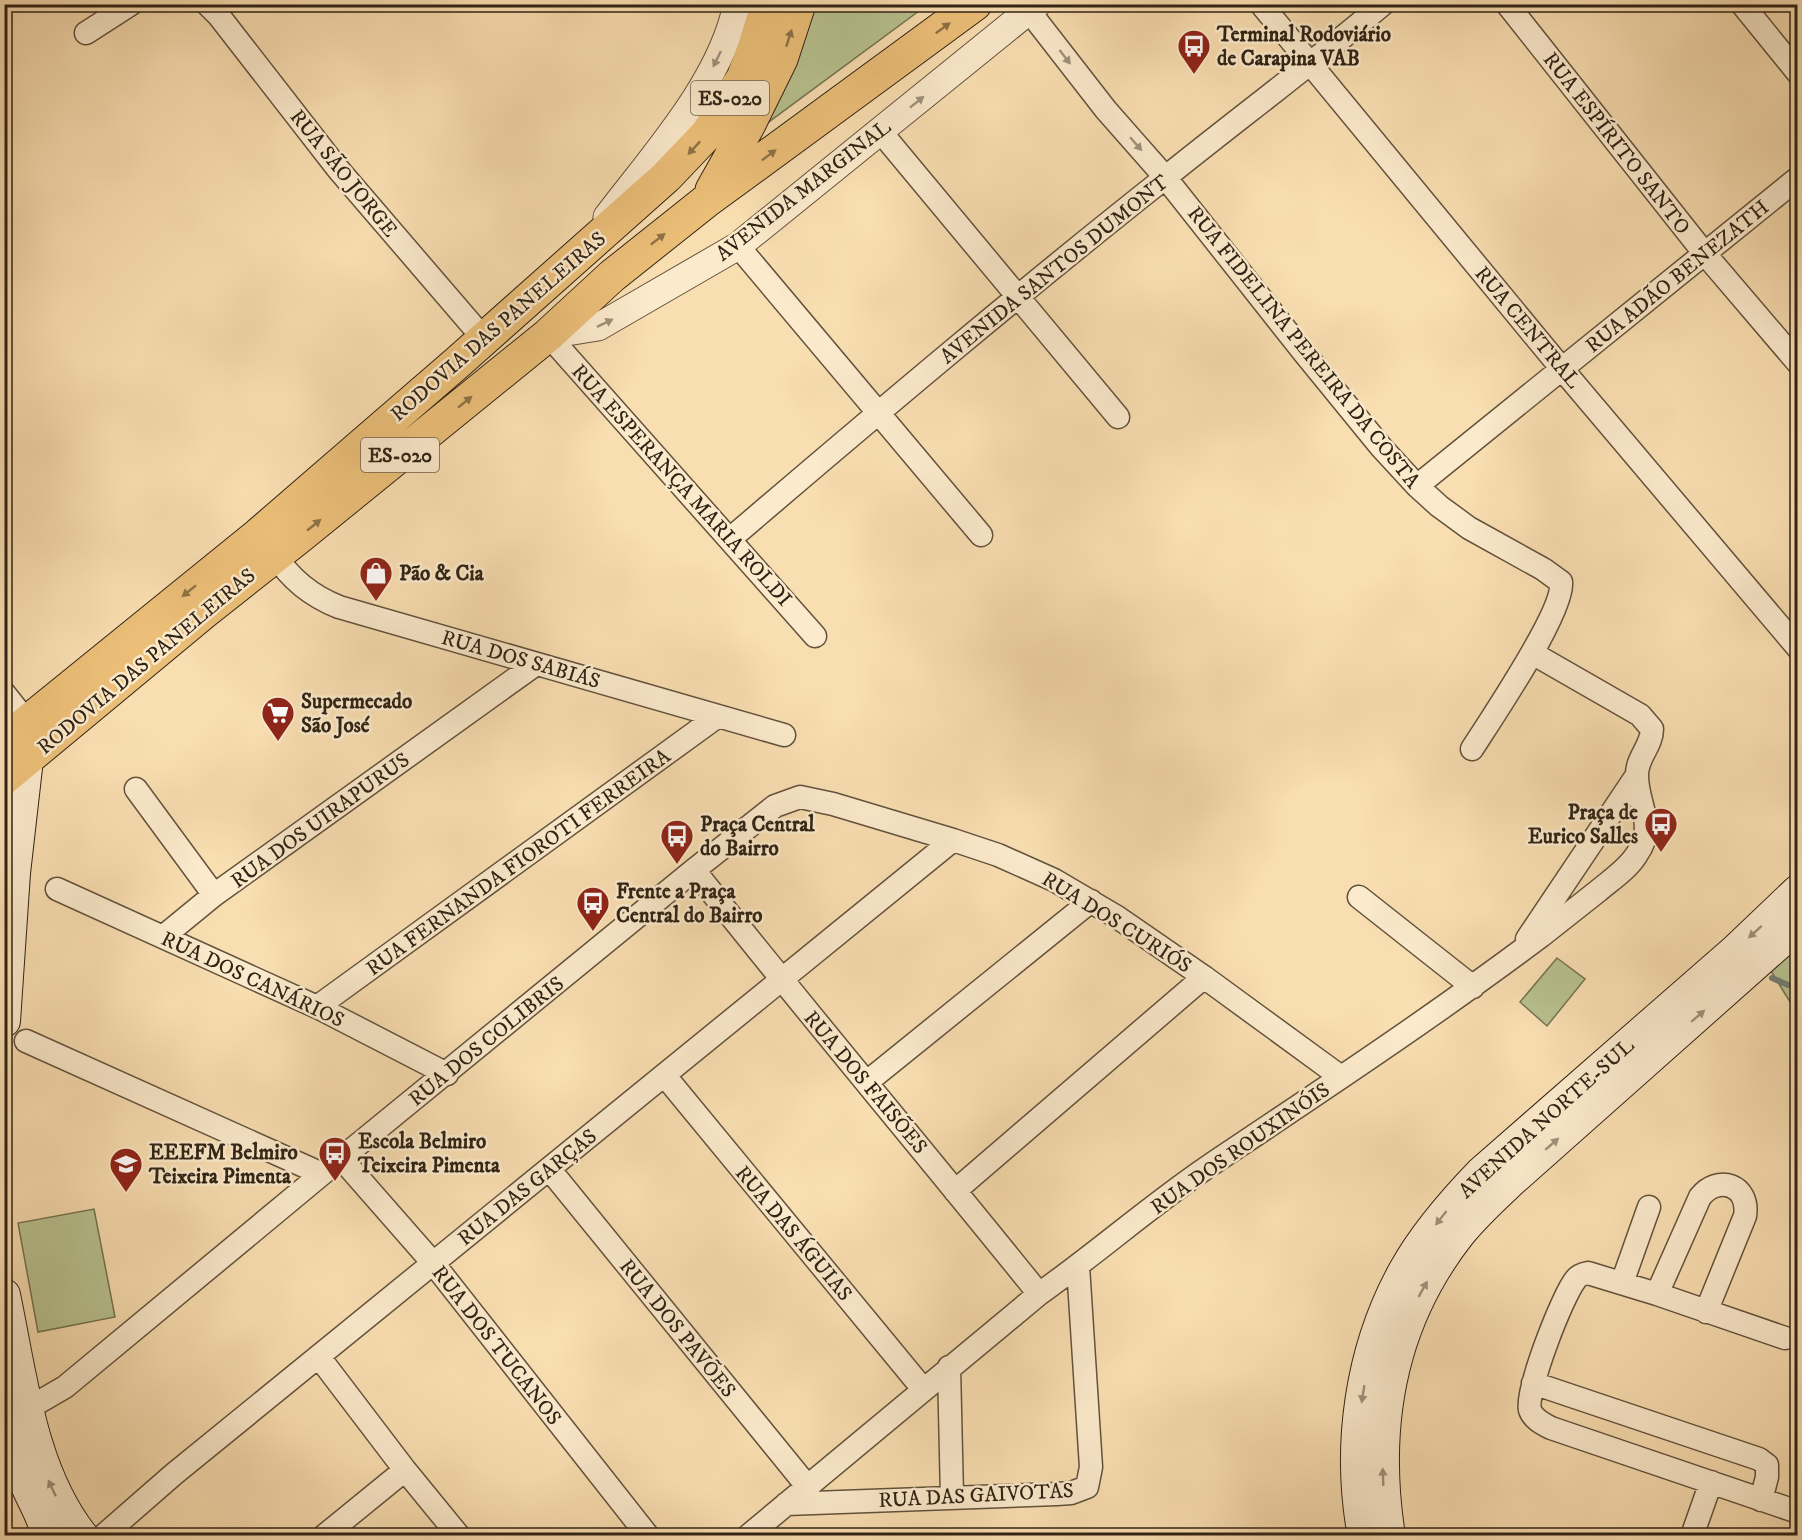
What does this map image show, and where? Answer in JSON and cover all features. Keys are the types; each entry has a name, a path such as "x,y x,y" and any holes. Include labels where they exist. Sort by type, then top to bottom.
{"main road":[{"name":"RODOVIA DAS PANELEIRAS","path":"254,561 484,339 666,177 707,134 743,78 768,4"},
{"path":"705,202 782,59 799,4"},
{"name":"RODOVIA DAS PANELEIRAS","path":"16,750 254,561 548,335 612,276 705,202 975,4"},
{"path":"15,1031 8,927 14,873 16,750"},
{"name":"AVENIDA NORTE-SUL","path":"1364,1536 1360,1513 1358,1471 1358,1430 1362,1396 1369,1363 1384,1317 1406,1269 1421,1244 1458,1197 1481,1173 1735,951 1797,891"},
{"name":"AVENIDA NORTE-SUL","path":"1389,1536 1383,1455 1387,1400 1392,1370 1407,1324 1419,1298 1444,1256 1459,1234 1513,1179 1746,974 1797,926"},
{"path":"4,1295 12,1417 10,1444 38,1506 48,1536"},
{"path":"12,1417 34,1436 46,1476 67,1516 82,1536"}],"street":[{"path":"86,33 131,4"},
{"name":"RUA SÃO JORGE","path":"207,4 219,16 338,169 484,339"},
{"path":"578,255 690,107 725,42 737,4"},
{"name":"RUA CENTRAL","path":"1261,4 1562,369 1797,648"},
{"name":"AVENIDA SANTOS DUMONT","path":"730,539 1019,297 1383,4"},
{"name":"RUA ESPÍRITO SANTO","path":"1507,4 1705,254 1797,363"},
{"path":"1742,4 1797,73"},
{"name":"AVENIDA MARGINAL","path":"548,335 598,327 738,246 1033,8"},
{"name":"RUA FIDELINA PEREIRA DA COSTA","path":"1033,8 1106,110 1166,177 1381,447 1438,506 1469,528 1543,569 1561,582 1562,587 1557,602 1532,653 1472,749"},
{"path":"880,131 1118,417"},
{"name":"RUA ADÃO BENEZATH","path":"1417,486 1797,178"},
{"path":"738,246 981,535"},
{"name":"RUA ESPERANÇA MARIA ROLDI","path":"548,335 815,636"},
{"name":"RUA DOS SABIÁS","path":"254,561 293,578 325,601 784,735"},
{"path":"1518,953 1637,775 1640,759 1651,740 1652,729 1640,715 1532,653"},
{"name":"RUA DOS UIRAPURUS","path":"164,936 214,895 536,664"},
{"path":"4,693 16,750"},
{"name":"RUA FERNANDA FIOROTI FERREIRA","path":"317,1007 718,716"},
{"name":"RUA DOS ROUXINÓIS","path":"748,1536 1039,1294 1185,1182 1473,987 1624,870 1635,857 1644,841 1646,831 1646,817 1637,775"},
{"path":"136,789 214,895"},
{"name":"RUA DOS CURIÓS","path":"800,797 833,804 953,840 1031,868 1091,901 1203,977 1341,1077"},
{"name":"RUA DOS COLIBRIS","path":"12,1417 65,1387 90,1368 341,1158 447,1074 694,870 775,806 800,797"},
{"name":"RUA DAS GARÇAS","path":"103,1536 174,1474 953,840"},
{"name":"RUA DOS FAISÕES","path":"694,870 780,979 1039,1294"},
{"name":"RUA DOS CANÁRIOS","path":"57,890 164,936 317,1007 447,1074"},
{"path":"1359,897 1473,987"},
{"path":"867,1082 1091,901"},
{"path":"956,1191 1203,977"},
{"path":"15,1031 322,1174"},
{"name":"RUA DAS ÁGUIAS","path":"665,1076 923,1389"},
{"name":"RUA DOS TUCANOS","path":"341,1158 433,1263 648,1536"},
{"name":"RUA DOS PAVÕES","path":"550,1170 807,1486"},
{"path":"1657,1294 1700,1197 1712,1186 1722,1184 1729,1186 1743,1196 1746,1202 1745,1216 1706,1312"},
{"path":"1622,1283 1649,1207"},
{"name":"RUA DAS GAIVOTAS","path":"786,1504 1071,1493 1087,1487 1091,1467 1078,1266"},
{"path":"1785,1338 1588,1273 1578,1276 1568,1292 1537,1367 1530,1410 1533,1416 1543,1424 1797,1512"},
{"path":"319,1357 405,1470 459,1536"},
{"path":"949,1367 952,1497"},
{"path":"1533,1383 1759,1459 1767,1465 1767,1477 1761,1500"},
{"path":"324,1536 405,1470"},
{"path":"1692,1536 1711,1482"}],"green space":[{"path":"803,5 927,5 743,141"},
{"path":"1797,940 1797,1013 1769,968"},
{"path":"1557,958 1585,979 1547,1026 1520,1002"},
{"path":"94,1209 115,1317 38,1332 18,1223"}],"waterway":[{"path":"1772,978 1788,985 1798,986"}],"place":[{"name":"Terminal Rodoviário de Carapina VAB","path":"1194,75"},
{"name":"Pão & Cia","path":"376,602"},
{"name":"Supermecado São José","path":"278,742"},
{"name":"Praça de Eurico Salles","path":"1661,853"},
{"name":"Praça Central do Bairro","path":"677,865"},
{"name":"Frente a Praça Central do Bairro","path":"593,932"},
{"name":"Escola Belmiro Teixeira Pimenta","path":"335,1182"},
{"name":"EEEFM Belmiro Teixeira Pimenta","path":"126,1193"}]}
